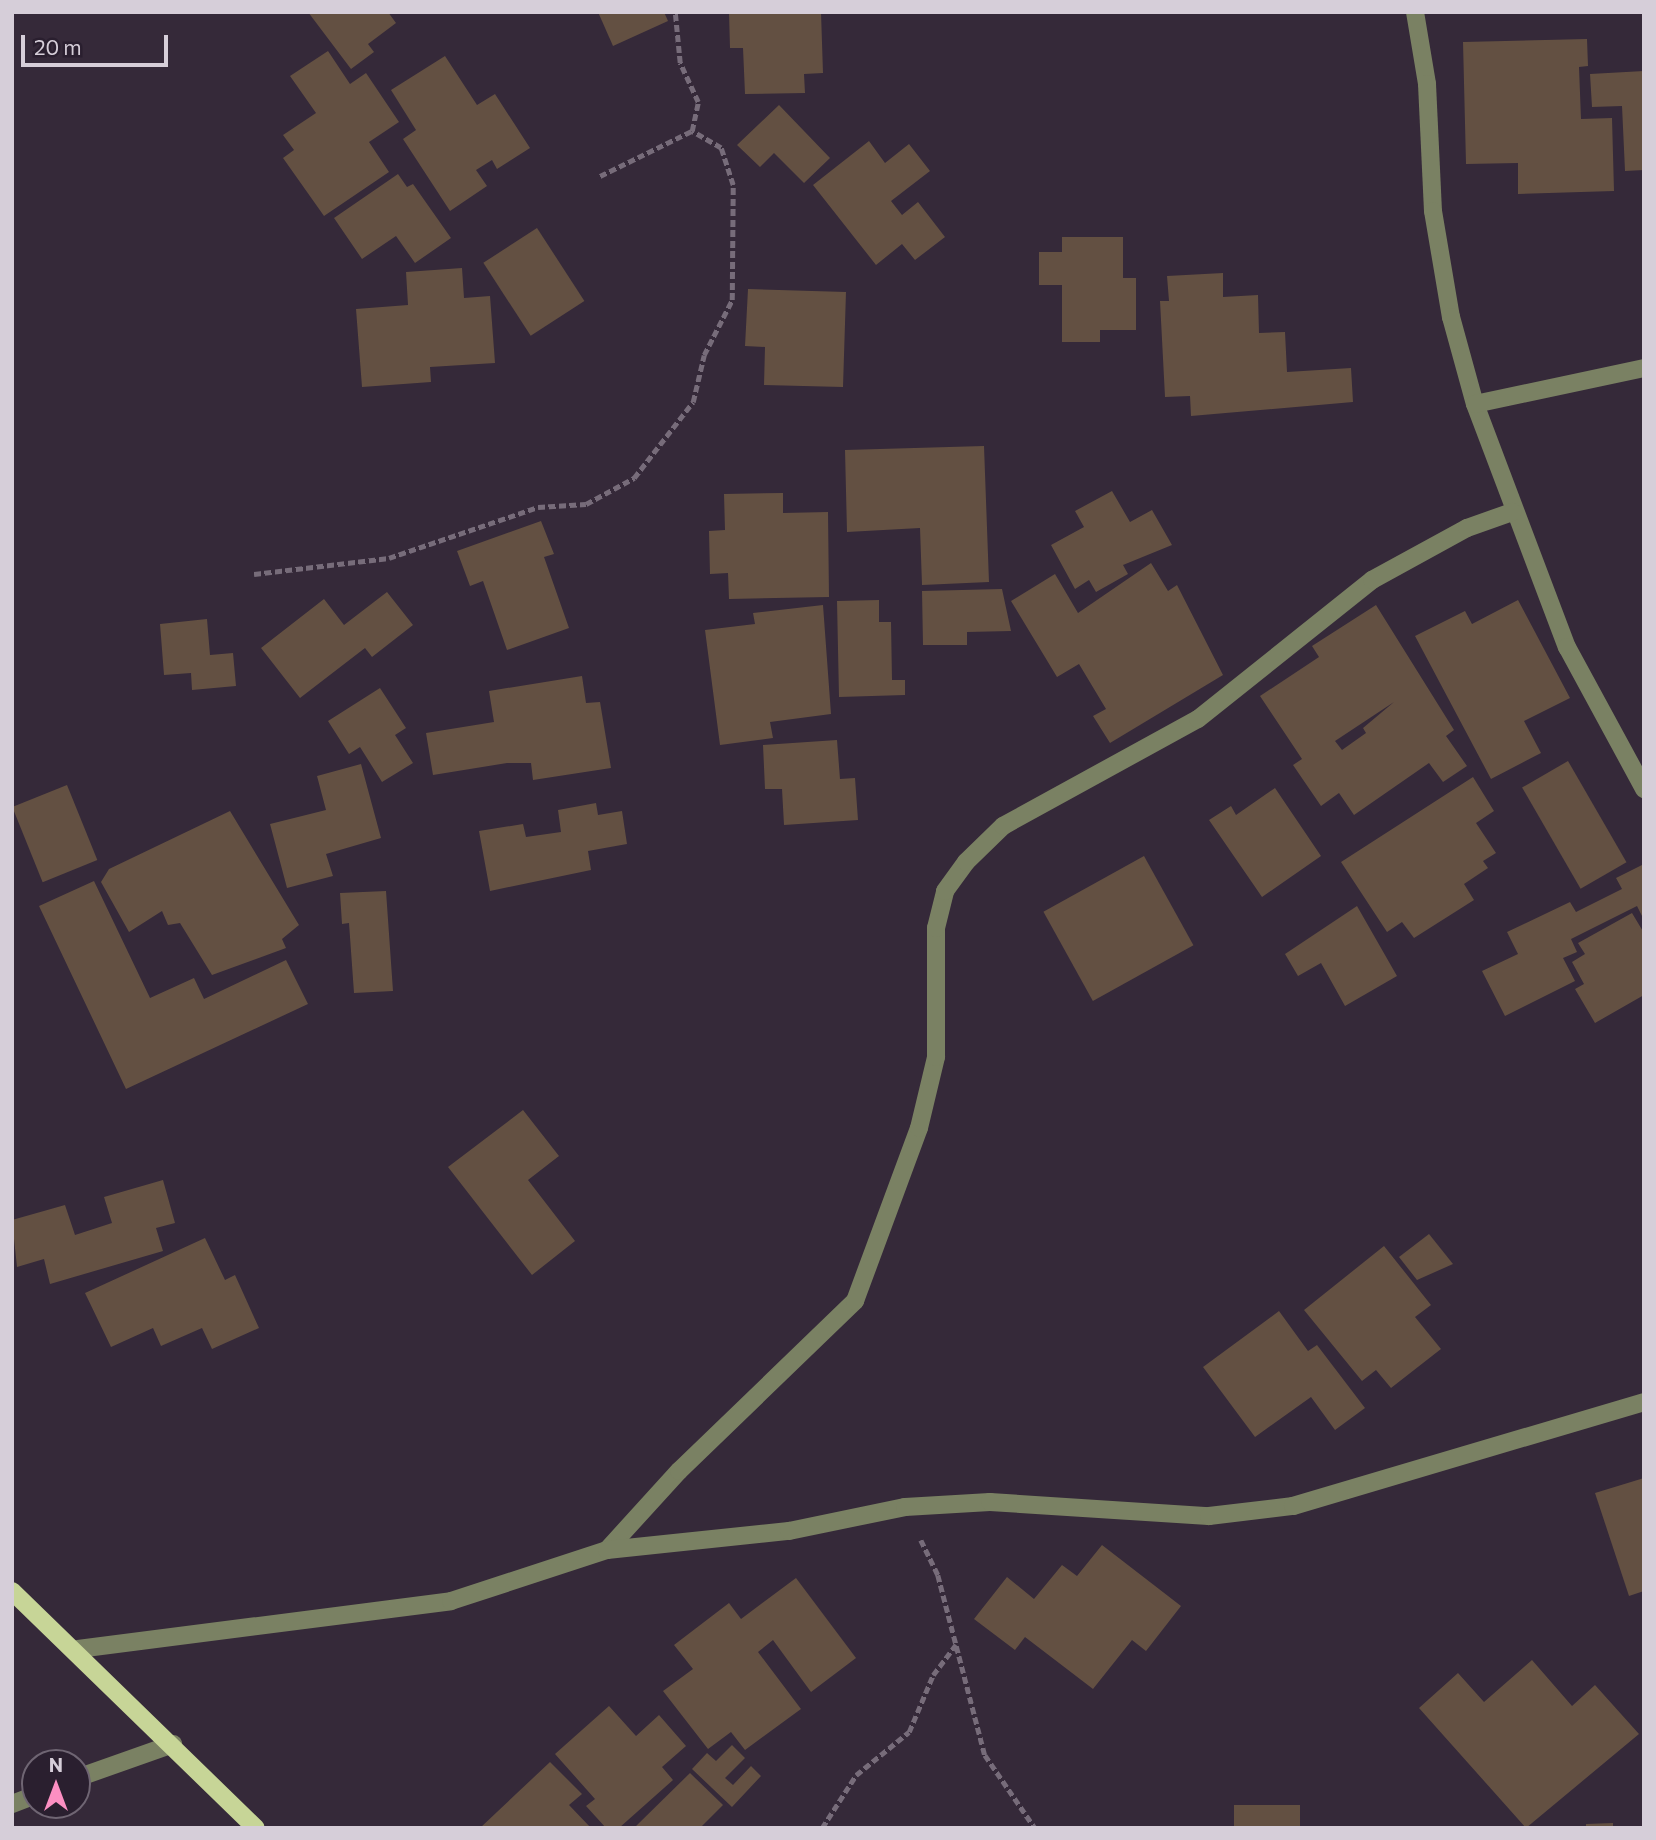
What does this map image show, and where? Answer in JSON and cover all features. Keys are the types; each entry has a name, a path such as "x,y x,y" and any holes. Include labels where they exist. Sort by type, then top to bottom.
{"main road":[{"path":"12,1591 78,1649 256,1828"}],"street":[{"path":"1415,12 1427,84 1433,211 1451,317 1475,404 1512,512 1592,704 1644,789"},
{"path":"1475,404 1644,368"},
{"path":"607,1550 679,1471 855,1301 919,1128 936,1057 936,928 945,891 966,862 1003,826 1198,719 1372,580 1467,528 1512,512"},
{"path":"78,1649 451,1601 607,1550 789,1531 905,1507 990,1502 1209,1516 1293,1506 1644,1402"},
{"path":"91,1773 173,1744"}],"path":[{"path":"675,12 680,63 698,102 692,131"},
{"path":"600,176 692,131"},
{"path":"254,574 389,558 538,507 586,504 634,478 693,402 704,355 732,300 733,185 720,148 692,131"},
{"path":"905,1507 938,1576 985,1755 1035,1828"},
{"path":"821,1828 856,1775 909,1731 933,1675 956,1645"}],"building":[{"path":"308,12 388,12 396,23 368,44 374,52 351,69"},
{"path":"598,12 664,12 668,21 613,46"},
{"path":"729,12 821,12 823,73 804,74 805,93 745,94 743,48 730,48"},
{"path":"1587,39 1588,66 1579,67 1581,119 1612,118 1614,191 1518,194 1518,163 1466,164 1463,42"},
{"path":"328,51 350,84 366,73 399,122 369,142 389,172 324,216 283,158 294,150 283,135 316,113 290,76"},
{"path":"445,56 477,105 495,94 530,148 497,169 492,160 476,170 487,186 450,211 403,139 416,130 391,90"},
{"path":"1644,71 1644,170 1625,171 1622,106 1592,107 1590,74"},
{"path":"779,105 830,158 804,183 774,153 760,167 737,145"},
{"path":"869,141 885,163 909,144 930,171 891,201 902,215 918,202 945,237 915,260 902,244 876,265 813,185"},
{"path":"398,174 407,187 413,184 451,238 415,263 396,236 362,259 334,218"},
{"path":"537,228 584,301 531,336 483,263"},
{"path":"1062,237 1123,237 1123,278 1136,278 1136,330 1100,330 1100,342 1062,342 1062,285 1039,285 1039,252 1062,252"},
{"path":"462,268 464,298 490,296 495,363 430,367 431,382 362,387 356,309 408,305 406,272"},
{"path":"1223,273 1223,297 1258,295 1259,333 1285,332 1287,372 1351,368 1353,402 1191,416 1190,396 1165,397 1160,301 1169,301 1167,276"},
{"path":"748,289 846,292 843,387 764,385 765,347 745,346"},
{"path":"984,446 989,582 922,585 920,528 847,532 845,450"},
{"path":"1112,491 1130,522 1152,510 1172,545 1123,565 1128,574 1096,592 1089,580 1075,589 1051,545 1084,527 1075,511"},
{"path":"783,493 783,513 828,512 829,597 729,599 728,573 710,574 709,531 725,530 724,494"},
{"path":"541,521 554,554 544,557 569,628 507,650 483,581 470,586 457,551"},
{"path":"1151,563 1168,591 1177,585 1223,675 1110,743 1093,716 1106,709 1079,664 1057,677 1011,601 1055,574 1078,613"},
{"path":"1002,589 1011,631 967,632 967,645 923,645 922,591"},
{"path":"387,592 413,625 372,657 365,648 300,698 261,648 324,599 344,625"},
{"path":"879,600 879,622 891,622 892,680 905,680 905,695 839,697 837,601"},
{"path":"1518,600 1570,698 1524,721 1541,753 1491,779 1415,636 1465,611 1472,624"},
{"path":"823,605 831,714 770,722 773,738 720,745 705,630 755,624 753,613"},
{"path":"1376,605 1454,730 1446,736 1467,766 1443,782 1429,763 1354,815 1339,793 1321,806 1293,765 1302,759 1260,696 1319,657 1312,646","holes":["1394,702 1363,728 1366,733 1342,750 1335,741"]},
{"path":"207,619 210,655 233,653 236,686 192,690 191,673 164,675 160,624"},
{"path":"582,676 586,703 600,702 611,768 533,780 531,763 507,763 433,775 426,733 494,722 489,691"},
{"path":"380,688 406,728 395,735 413,763 382,782 360,747 349,754 328,721"},
{"path":"837,740 840,779 855,778 858,820 784,825 782,789 765,789 763,745"},
{"path":"1568,761 1626,862 1581,889 1522,788"},
{"path":"361,764 381,838 326,854 333,876 287,888 270,824 326,810 317,776"},
{"path":"1473,777 1494,811 1476,823 1496,853 1483,861 1488,868 1464,884 1474,900 1414,938 1402,922 1387,932 1341,862"},
{"path":"67,785 97,860 43,882 12,807"},
{"path":"1275,788 1321,856 1262,897 1209,820 1231,806 1236,815"},
{"path":"596,803 598,815 622,811 627,844 588,851 591,870 490,891 479,831 523,824 526,837 561,832 558,810"},
{"path":"230,811 299,925 282,939 286,948 212,975 180,923 168,925 162,911 129,932 101,882 109,869"},
{"path":"1144,856 1193,945 1093,1001 1043,912"},
{"path":"1644,864 1644,920 1637,906 1571,939 1577,952 1563,958 1575,981 1505,1016 1482,971 1518,954 1507,932 1570,902 1576,912 1622,889 1616,878"},
{"path":"94,881 150,998 194,978 204,999 286,960 308,1004 126,1089 39,906"},
{"path":"386,891 393,991 354,993 349,923 342,924 340,893"},
{"path":"1357,906 1397,976 1345,1006 1321,963 1298,976 1285,954"},
{"path":"1632,913 1644,933 1644,995 1595,1023 1575,989 1584,984 1572,962 1585,954 1578,943"},
{"path":"523,1110 559,1156 528,1180 575,1241 532,1275 448,1167"},
{"path":"163,1180 175,1223 156,1228 163,1251 50,1284 44,1259 17,1267 12,1220 65,1205 75,1235 112,1223 104,1197"},
{"path":"1429,1234 1453,1264 1417,1280 1399,1257"},
{"path":"205,1238 225,1280 235,1275 259,1328 212,1349 202,1328 161,1346 153,1328 111,1347 85,1293"},
{"path":"1384,1246 1431,1305 1415,1317 1441,1349 1391,1388 1376,1370 1362,1381 1304,1310"},
{"path":"1279,1311 1308,1351 1317,1345 1365,1408 1335,1430 1311,1397 1255,1437 1203,1367"},
{"path":"1644,1478 1644,1591 1629,1596 1595,1493"},
{"path":"1102,1545 1181,1606 1146,1651 1132,1640 1093,1689 1025,1637 1015,1650 974,1619 1007,1577 1034,1599 1062,1565 1077,1576"},
{"path":"796,1578 856,1658 811,1692 773,1640 758,1652 801,1709 745,1750 731,1732 708,1749 663,1691 693,1669 674,1645 729,1603 741,1619"},
{"path":"1532,1660 1572,1706 1595,1685 1639,1734 1526,1828 1419,1708 1458,1673 1484,1702"},
{"path":"609,1706 636,1736 659,1715 686,1746 662,1767 673,1780 619,1828 606,1828 586,1806 595,1799 555,1754"},
{"path":"732,1745 745,1758 725,1778 733,1785 751,1766 761,1776 732,1807 692,1769 707,1753 716,1761"},
{"path":"550,1762 582,1794 569,1805 591,1828 480,1828"},
{"path":"690,1773 723,1805 700,1828 634,1828"},
{"path":"1234,1805 1300,1805 1300,1828 1234,1828"},
{"path":"1613,1823 1613,1828 1586,1828 1586,1824"}]}
